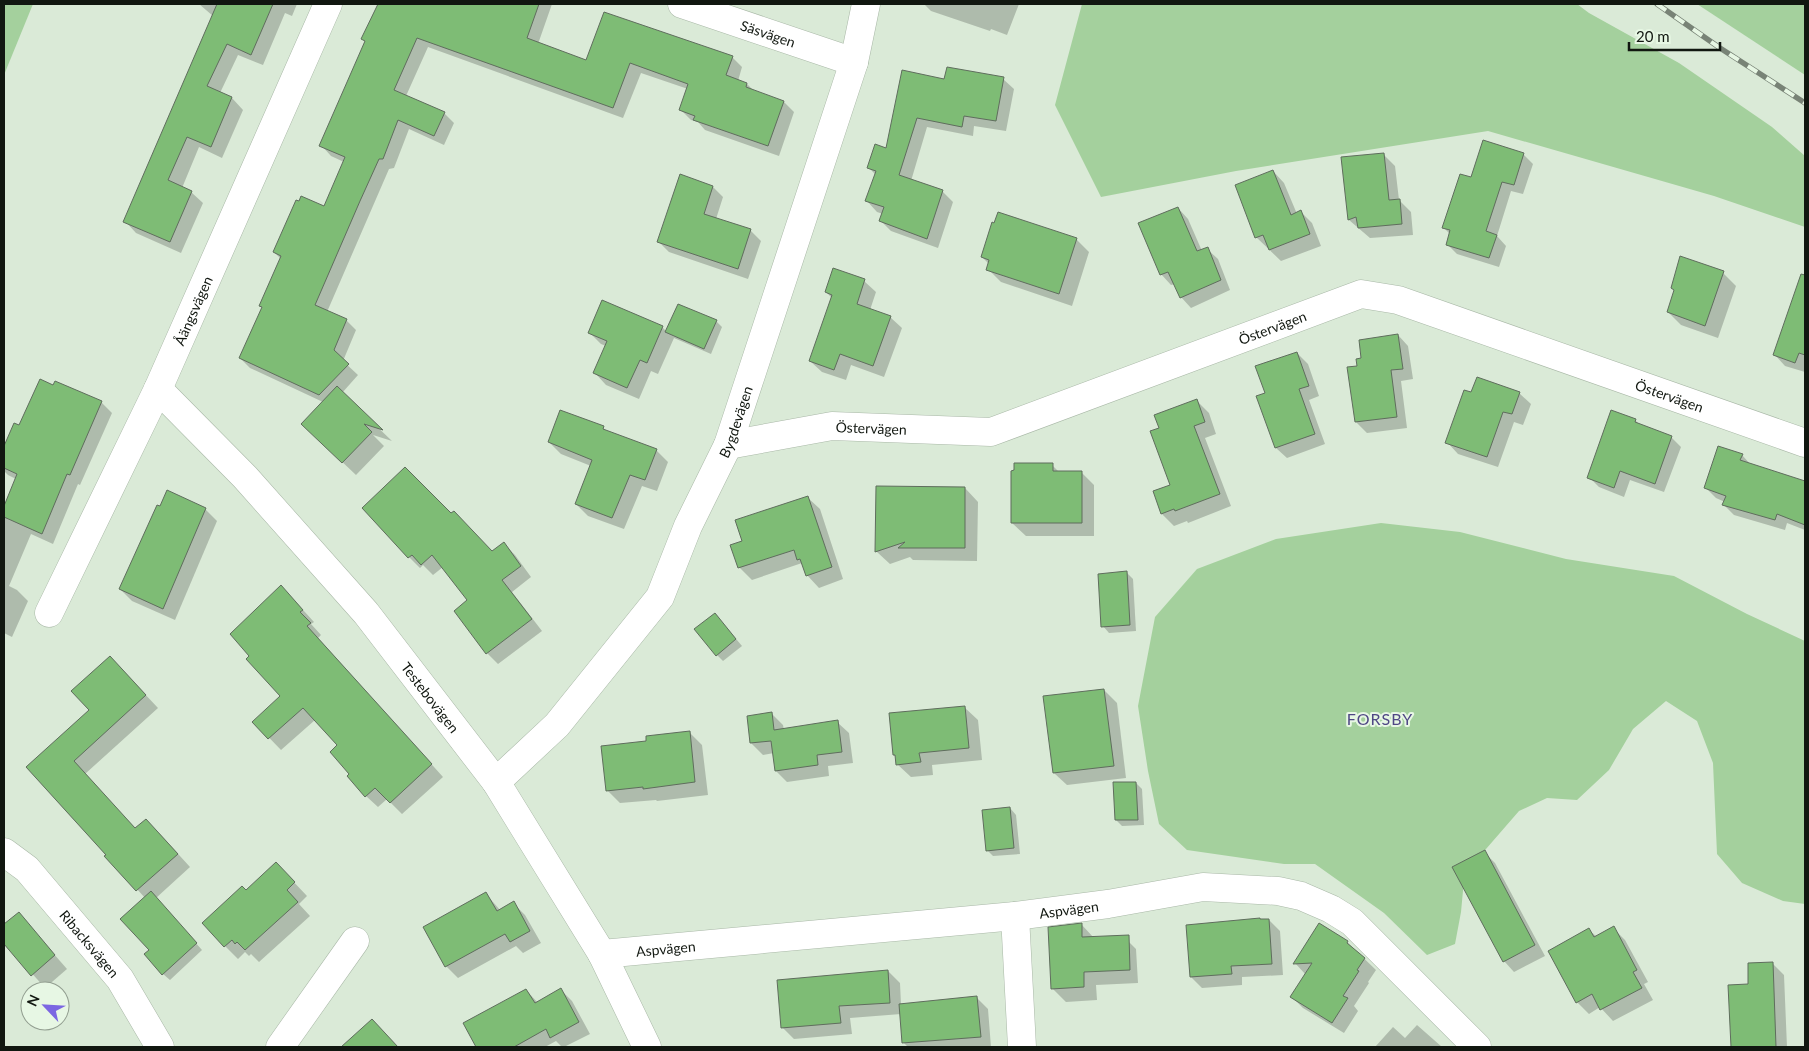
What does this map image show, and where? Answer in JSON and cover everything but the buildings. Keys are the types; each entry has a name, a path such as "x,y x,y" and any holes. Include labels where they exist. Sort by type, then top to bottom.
{"street":[{"name":"Åängsvägen","path":"50,613 158,389 328,4"},
{"name":"Säsvägen","path":"682,4 854,62"},
{"name":"Bygdevägen","path":"496,782 557,725 660,597 688,526 728,445 854,62 866,4"},
{"name":"Östervägen","path":"728,445 832,426 991,432 1104,388 1361,294 1398,300 1805,443"},
{"name":"Testebovägen","path":"158,389 245,476 366,613 496,782 602,954 647,1047"},
{"name":"Ribacksvägen","path":"4,852 27,869 120,979 160,1047"},
{"name":"Aspvägen","path":"602,954 1015,916 1108,904 1203,887 1278,891 1300,896 1331,909 1352,922 1477,1047"},
{"path":"1015,916 1022,1047"},
{"path":"280,1047 355,941"}],"green space":[{"path":"4,4 33,4 4,75"},
{"path":"1082,4 1577,4 1589,13 1679,63 1772,127 1805,156 1805,227 1714,196 1488,131 1236,171 1101,197 1055,105"},
{"path":"1697,4 1805,4 1805,75"},
{"path":"1381,523 1460,532 1566,559 1674,576 1747,614 1805,641 1805,904 1783,901 1742,883 1717,854 1713,763 1697,721 1666,701 1633,729 1609,770 1577,800 1547,798 1519,811 1486,849 1464,880 1455,944 1427,955 1384,913 1315,864 1284,864 1187,850 1159,824 1148,771 1138,706 1155,617 1197,569 1276,539"}],"railway":[{"path":"1657,4 1720,48 1805,103"}],"district":[{"name":"FORSBY","path":"1380,718"}]}
